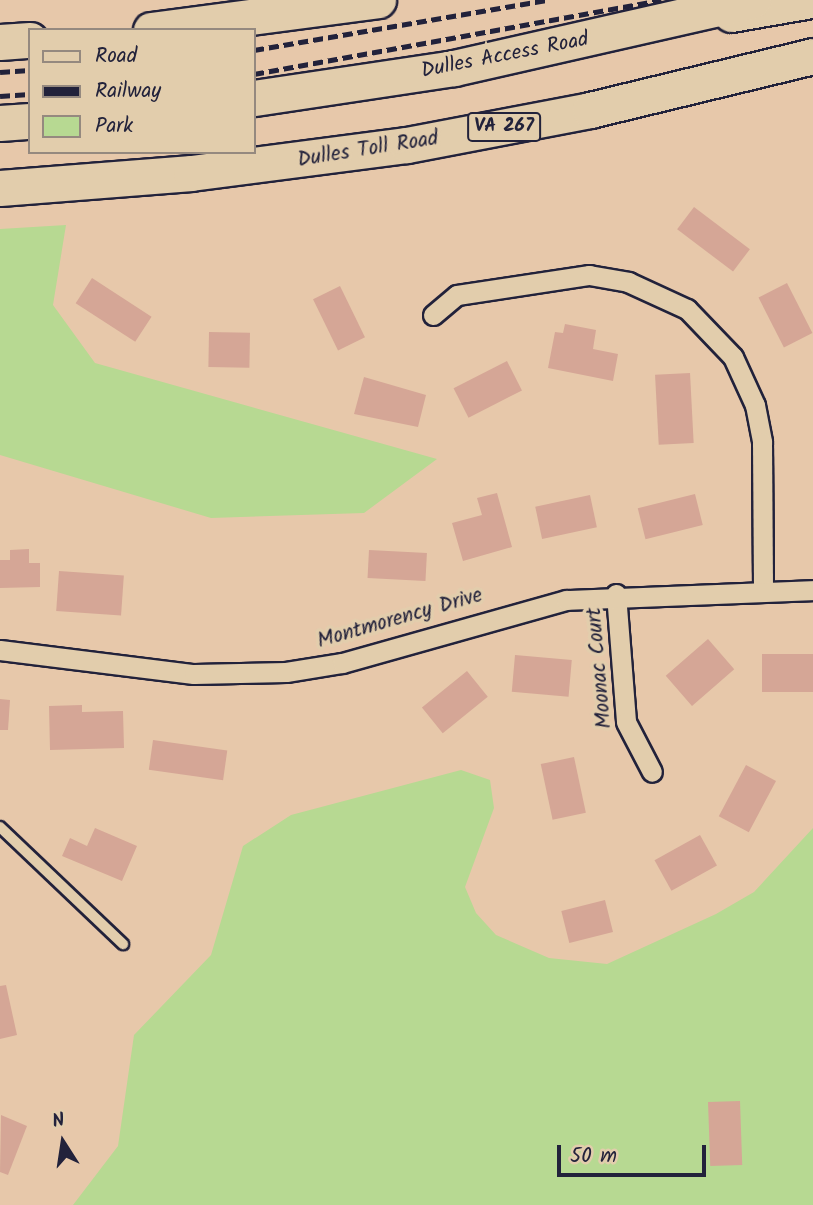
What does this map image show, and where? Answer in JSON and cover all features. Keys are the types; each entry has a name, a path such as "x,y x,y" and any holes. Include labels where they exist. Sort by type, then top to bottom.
{"highway":[{"path":"166,28 378,0"},
{"name":"Dulles Access Road","path":"256,98 454,68 645,28 753,0"},
{"path":"645,28 811,0"},
{"path":"0,42 28,40"},
{"name":"Dulles Toll Road","path":"0,188 191,173 407,145 590,110 813,56"},
{"path":"0,123 28,121"}],"street":[{"path":"433,315 457,295 589,275 628,282 687,309 733,356 755,405 762,442 763,591"},
{"name":"Montmorency Drive","path":"0,650 194,674 286,672 354,660 513,610 616,594 813,590"},
{"name":"Moonac Court","path":"616,594 626,722 652,772"}],"lane":[{"path":"0,827 123,944"}],"green space":[{"path":"66,225 53,305 95,363 437,459 364,513 211,518 0,455 0,229"},
{"path":"461,770 490,780 494,808 465,887 476,913 496,935 549,958 607,964 716,914 754,892 813,828 813,1205 73,1205 118,1146 134,1035 211,955 243,846 291,815"}],"building":[{"path":"694,207 750,249 733,271 677,229"},
{"path":"92,278 152,317 135,342 76,303"},
{"path":"787,283 812,333 784,347 758,298"},
{"path":"340,286 365,337 338,350 313,299"},
{"path":"565,324 596,330 593,349 618,354 613,381 548,368 555,332 563,333"},
{"path":"209,332 250,333 249,368 208,367"},
{"path":"507,361 522,390 469,418 454,388"},
{"path":"690,373 694,443 659,445 655,375"},
{"path":"364,377 426,395 418,427 354,414"},
{"path":"497,493 512,547 463,561 452,523 482,515 477,498"},
{"path":"695,494 703,525 645,539 638,508"},
{"path":"590,495 597,527 542,539 535,507"},
{"path":"29,549 29,563 40,563 40,587 0,588 0,560 10,560 10,550"},
{"path":"369,550 427,553 425,581 368,578"},
{"path":"59,571 124,576 121,615 56,611"},
{"path":"708,639 734,669 692,706 666,676"},
{"path":"762,654 813,654 813,692 762,692"},
{"path":"515,655 572,660 569,697 512,692"},
{"path":"467,671 488,697 443,733 422,708"},
{"path":"0,699 10,700 8,730 0,730"},
{"path":"82,705 82,712 123,711 124,748 50,750 49,706"},
{"path":"153,740 227,750 223,780 149,770"},
{"path":"574,757 586,813 553,820 541,764"},
{"path":"746,765 776,781 749,832 719,816"},
{"path":"95,828 137,846 122,881 62,856 70,838 87,846"},
{"path":"700,835 717,866 671,891 655,860"},
{"path":"605,900 613,932 569,943 561,911"},
{"path":"6,985 17,1035 0,1039 0,986"},
{"path":"740,1101 742,1165 710,1166 708,1102"},
{"path":"1,1115 27,1126 8,1175 0,1172"}],"railway":[{"path":"256,50 547,0"},
{"path":"256,74 661,0"},
{"path":"0,72 28,70"},
{"path":"0,96 28,94"}]}
